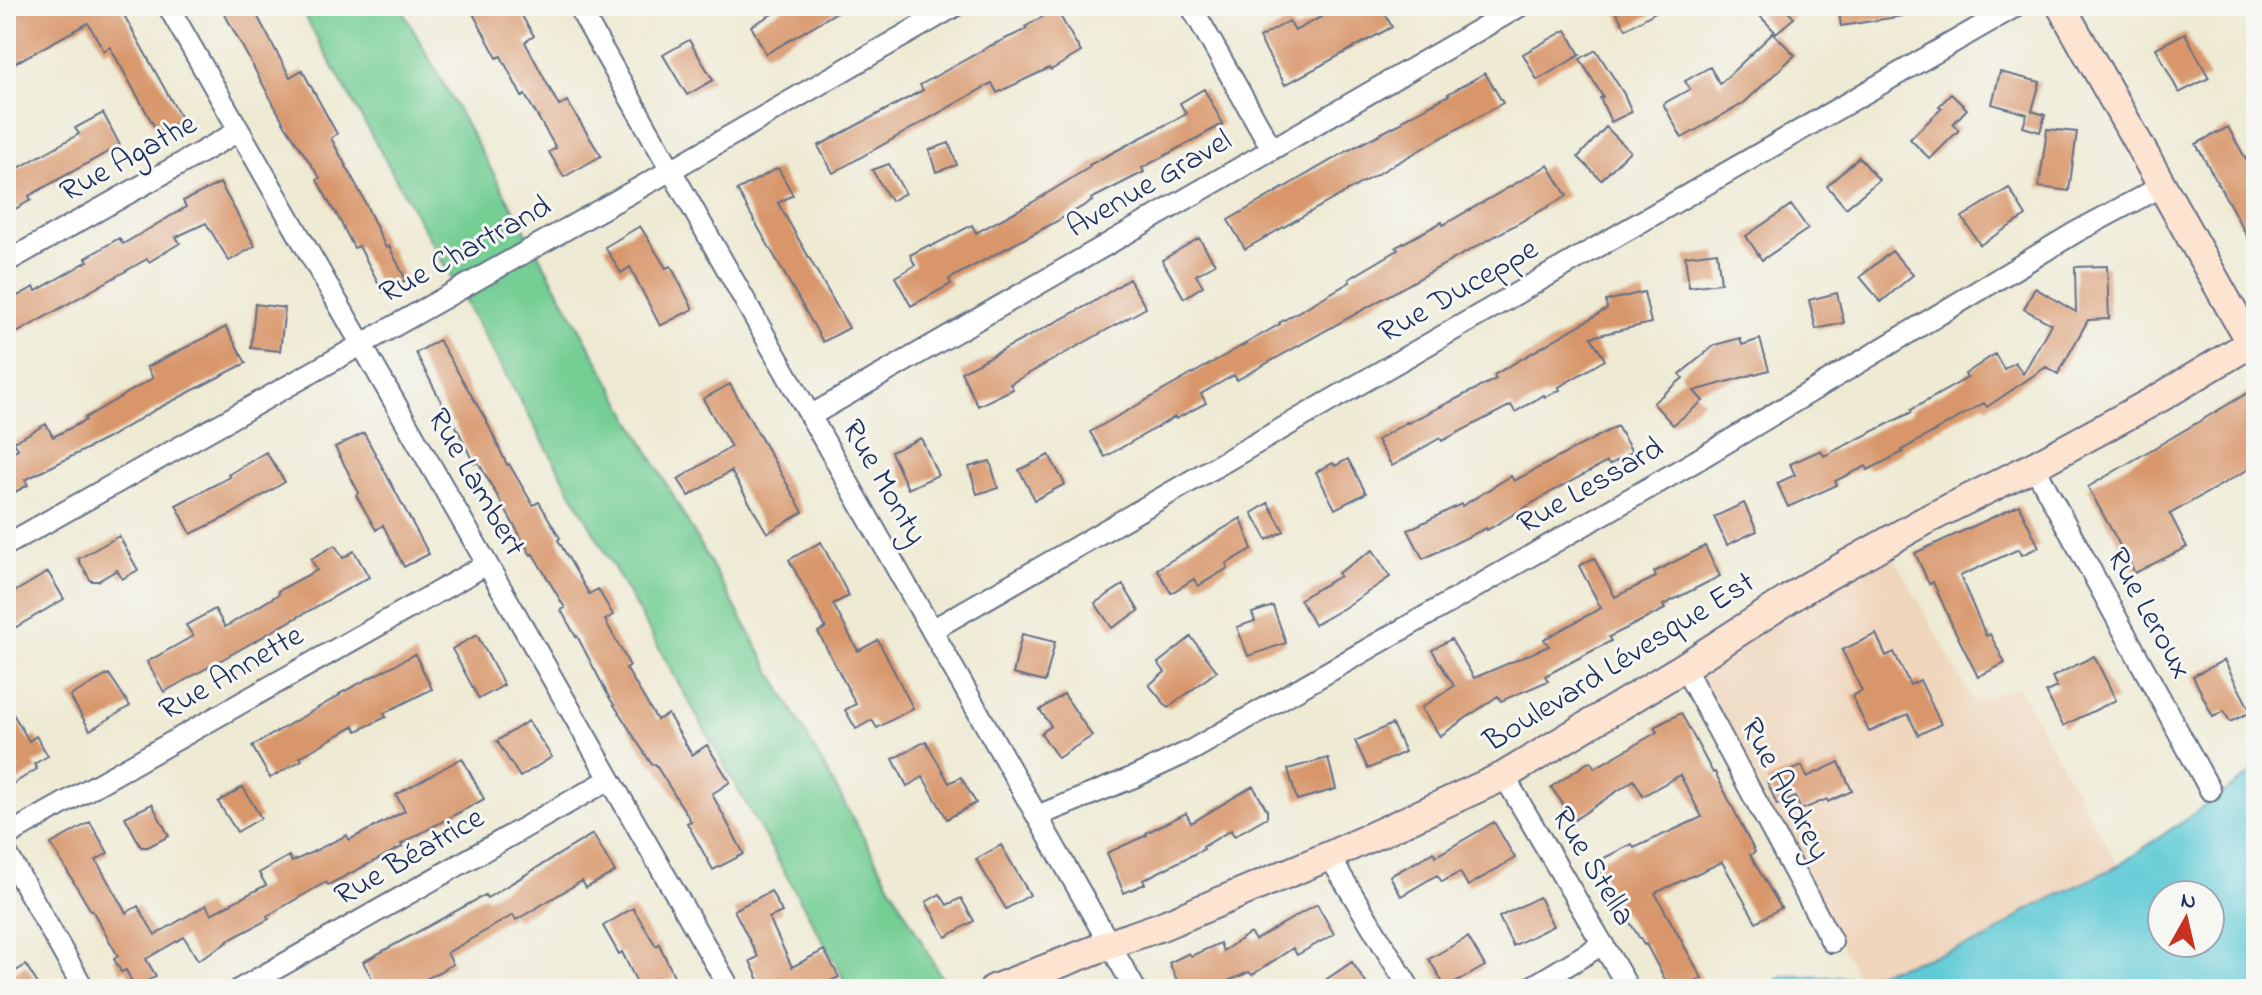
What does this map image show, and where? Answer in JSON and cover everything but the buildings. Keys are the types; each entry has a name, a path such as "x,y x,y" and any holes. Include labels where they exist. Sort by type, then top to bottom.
{"street":[{"name":"Rue Lambert","path":"168,6 730,989"},
{"name":"Rue Monty","path":"578,6 1135,989"},
{"name":"Rue Chartrand","path":"6,545 955,6"},
{"path":"1191,6 1272,149"},
{"name":"Avenue Gravel","path":"810,416 1520,6"},
{"name":"Rue Duceppe","path":"932,630 2016,6"},
{"path":"2061,6 2253,342"},
{"name":"Rue Agathe","path":"6,262 239,131"},
{"name":"Rue Lessard","path":"1037,816 1192,750 1694,462 2076,232 2162,186"},
{"name":"Boulevard Lévesque Est","path":"994,989 1159,927 1329,856 1504,776 1684,667 1809,586 1928,519 2161,397 2253,342"},
{"name":"Rue Leroux","path":"2034,466 2210,790"},
{"name":"Rue Annette","path":"6,836 487,564"},
{"name":"Rue Audrey","path":"1684,667 1832,942"},
{"name":"Rue Stella","path":"1504,776 1629,989"},
{"name":"Rue Béatrice","path":"240,989 610,779"},
{"path":"6,852 84,989"},
{"path":"1329,856 1410,989"},
{"path":"1528,989 1603,944"}],"shaded area":[{"path":"1891,551 1973,701 2018,687 2118,866 2027,910 1986,940 1859,978 1696,671"}],"green space":[{"path":"299,6 400,6 948,989 850,989"}],"water":[{"path":"2256,767 2256,989 1763,989 1783,976 1859,978 1986,940 2027,910 2118,866 2249,775"}]}
